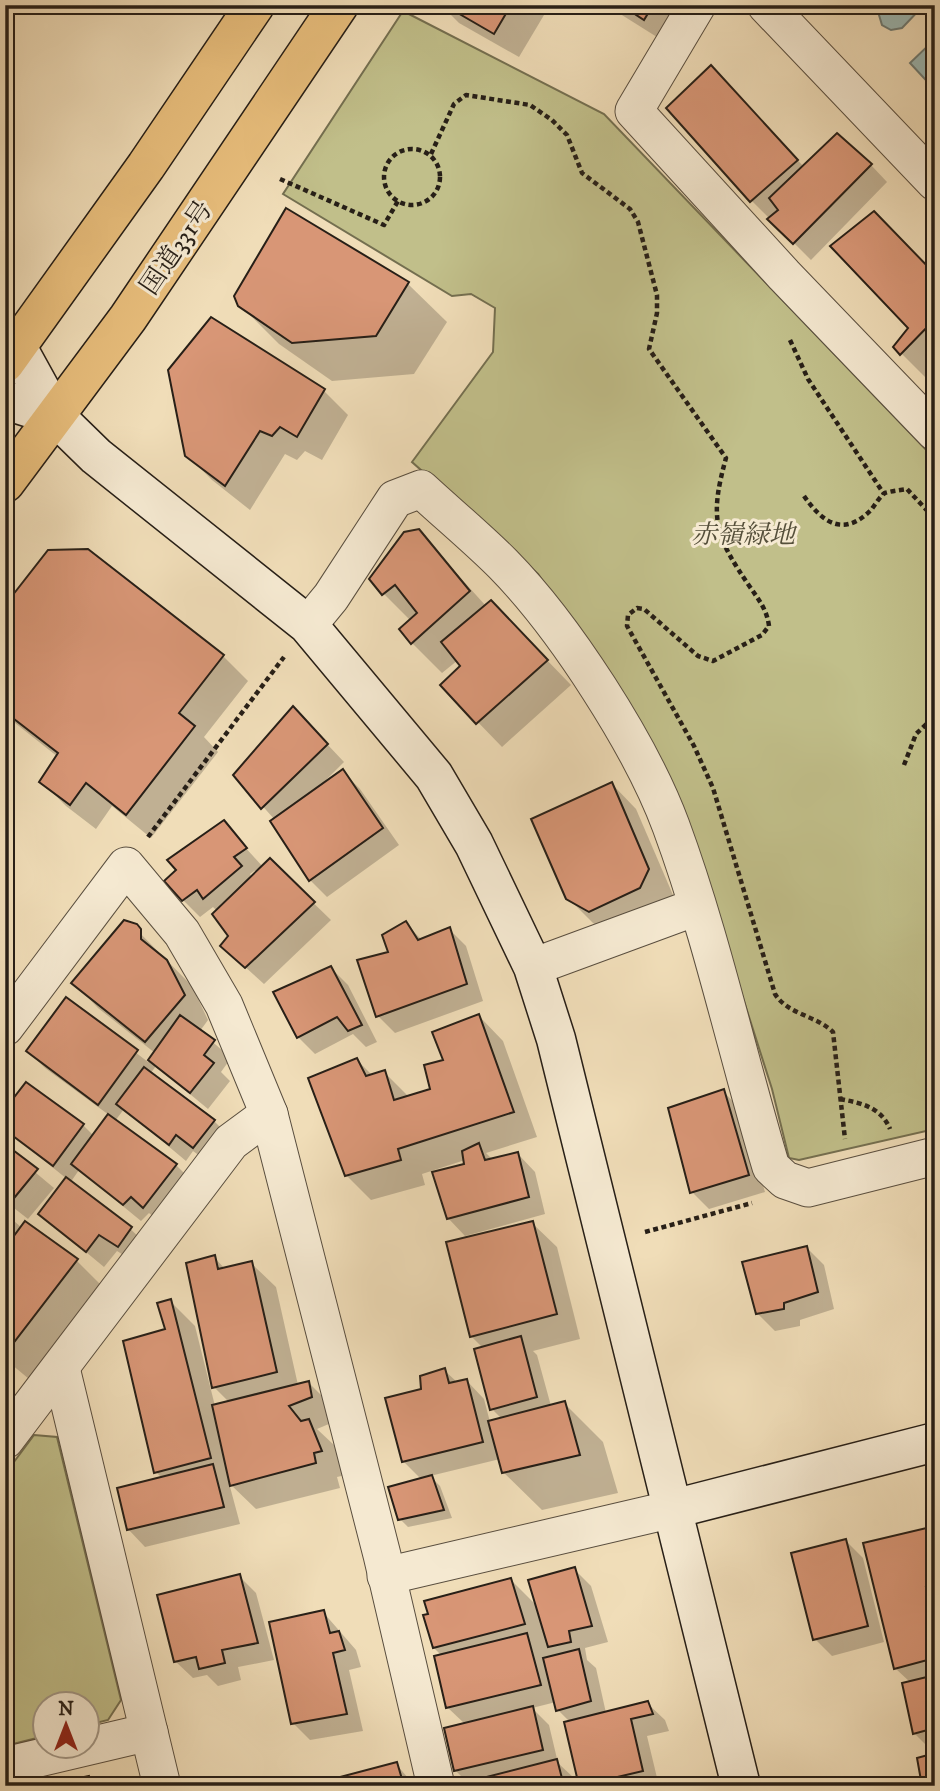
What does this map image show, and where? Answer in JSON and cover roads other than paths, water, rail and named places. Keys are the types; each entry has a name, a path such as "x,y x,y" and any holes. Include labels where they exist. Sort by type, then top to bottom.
{"highway":[{"path":"9,348 146,166 255,5"},
{"name":"国道331号","path":"5,483 128,318 339,5"}],"street":[{"path":"697,5 634,111 784,275 935,432"},
{"path":"766,5 935,183"},
{"path":"9,348 55,416 96,456 308,625 434,776 474,844 533,967 556,1039 741,1786"},
{"path":"5,400 55,416"},
{"path":"308,625 331,597 395,499 421,489 505,566 598,688 670,825 771,1167 785,1180 808,1188 917,1161"},
{"path":"5,1027 126,866 181,933 224,1005 269,1114 386,1576 436,1786"},
{"path":"533,967 696,907"},
{"path":"5,1440 231,1142 269,1114"},
{"path":"61,1368 162,1786"},
{"path":"386,1576 673,1509 935,1442"},
{"path":"5,1766 149,1732"}],"water":[{"path":"882,5 924,5 902,28 891,30 882,25 879,15"},
{"path":"935,39 935,90 910,63"}],"park label":[{"name":"赤嶺緑地","path":"743,535"}]}
